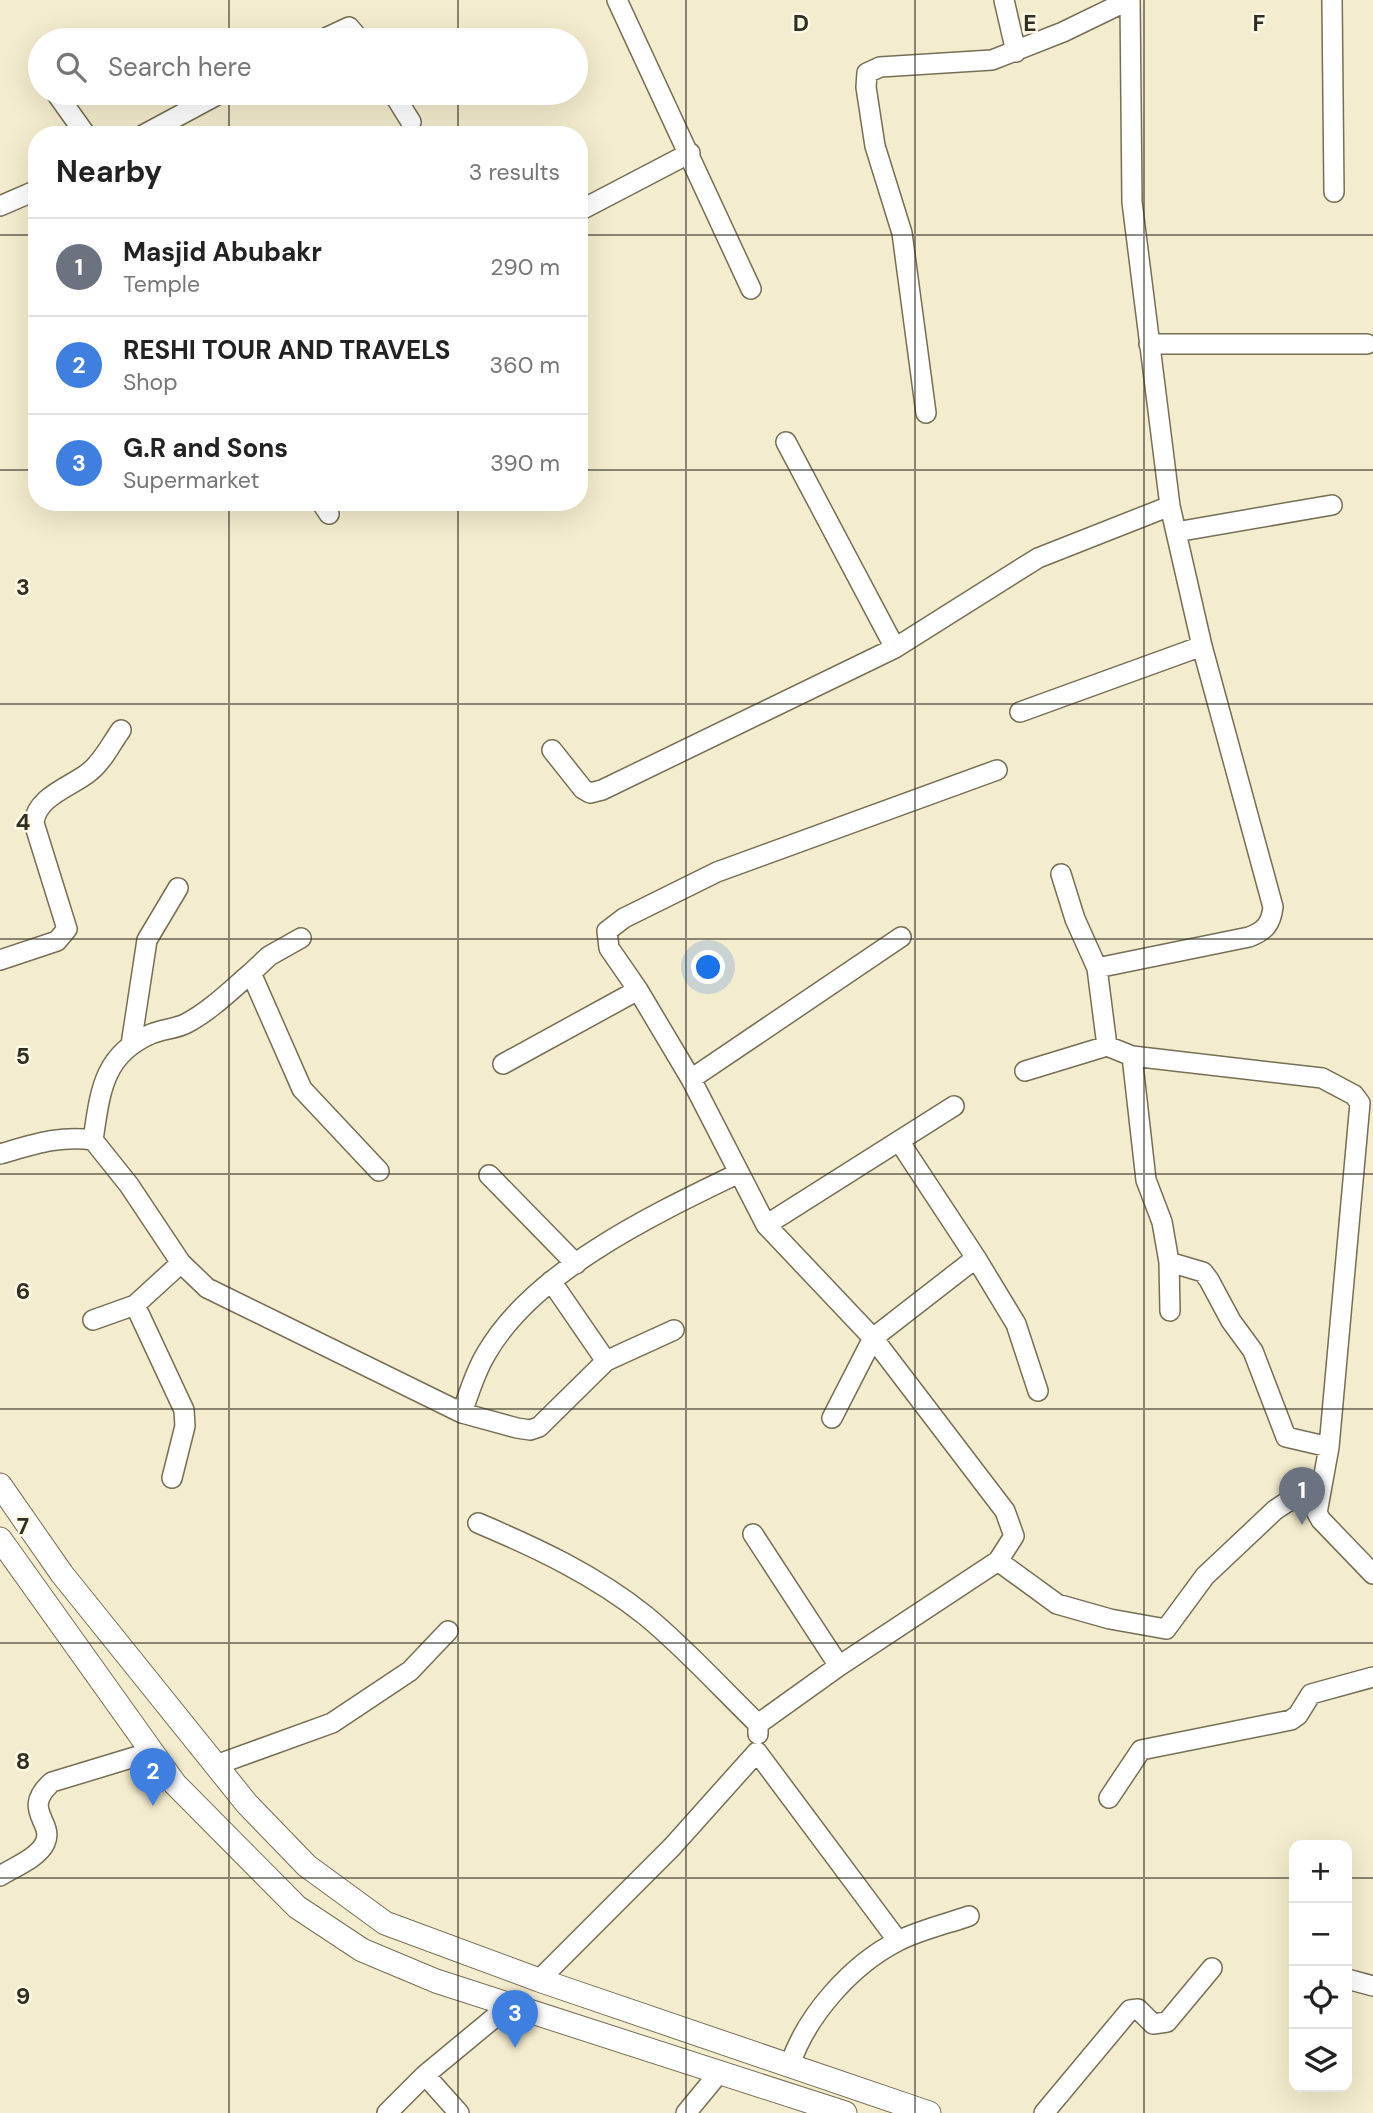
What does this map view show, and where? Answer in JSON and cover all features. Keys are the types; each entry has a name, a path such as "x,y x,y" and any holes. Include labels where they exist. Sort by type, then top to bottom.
{"main road":[{"path":"0,1485 62,1574 247,1804 307,1866 385,1923 539,1980 929,2113"},
{"path":"0,1539 175,1784 297,1907 362,1950 436,1981 512,2003 845,2113"}],"street":[{"path":"617,0 751,289"},
{"path":"1004,0 1016,52"},
{"path":"926,413 902,233 875,146 865,78 867,73 880,67 982,61 1016,52 1129,0 1132,202 1170,506 1202,646 1273,907 1272,920 1263,932 1249,937 1097,968"},
{"path":"1332,0 1334,192"},
{"path":"65,105 80,126"},
{"path":"160,126 199,105"},
{"path":"400,105 411,122"},
{"path":"588,206 690,153"},
{"path":"0,206 28,194"},
{"path":"1149,344 1367,344"},
{"path":"786,442 895,648"},
{"path":"1176,532 1332,505"},
{"path":"552,750 583,789 595,793 895,648 1038,558 1170,506"},
{"path":"1020,712 1202,646"},
{"path":"0,960 57,941 64,935 67,929 65,919 42,852 35,815 41,805 67,785 89,773 121,730"},
{"path":"758,1724 839,1665 998,1561 1014,1536 1005,1511 873,1338 766,1225 691,1079 638,990 609,948 607,931 613,924 717,872 997,770"},
{"path":"1061,874 1075,919 1097,968 1107,1046"},
{"path":"131,1045 146,940 178,888"},
{"path":"691,1079 901,937"},
{"path":"93,1140 107,1072 131,1045 152,1033 183,1026 195,1019 269,956 301,938"},
{"path":"251,973 302,1088 379,1171"},
{"path":"503,1064 638,990"},
{"path":"1025,1071 1107,1046 1132,1056 1322,1078 1354,1095 1360,1103 1329,1447 1316,1503 1321,1520 1373,1574"},
{"path":"1132,1056 1146,1180 1162,1222 1169,1262 1170,1311"},
{"path":"766,1225 954,1106"},
{"path":"0,1154 56,1139 71,1137 93,1140 129,1185 181,1263 206,1288 462,1413 517,1428 530,1430 539,1427 606,1361 674,1330"},
{"path":"899,1141 1016,1324 1038,1391"},
{"path":"462,1413 477,1373 495,1340 524,1304 576,1264 669,1207 739,1173"},
{"path":"489,1175 576,1264"},
{"path":"832,1418 873,1338 976,1258"},
{"path":"1169,1262 1203,1272 1231,1321 1253,1351 1286,1437 1329,1447"},
{"path":"93,1320 135,1305 181,1263"},
{"path":"551,1281 606,1361"},
{"path":"135,1305 184,1410 185,1426 172,1478"},
{"path":"998,1561 1057,1604 1100,1617 1166,1629 1172,1625 1205,1576 1275,1510 1287,1502 1319,1492"},
{"path":"478,1522 544,1550 614,1592 647,1617 758,1724 757,1752 898,1941"},
{"path":"752,1534 839,1665"},
{"path":"216,1765 332,1723 410,1671 448,1631"},
{"path":"1109,1798 1141,1750 1291,1720 1298,1715 1311,1694 1373,1677"},
{"path":"0,1876 38,1852 45,1843 47,1837 38,1805 43,1790 52,1782 151,1752"},
{"path":"539,1980 672,1847 757,1752"},
{"path":"790,2065 796,2046 827,2002 869,1960 898,1941 969,1916"},
{"path":"1044,2113 1130,2010 1138,2009 1153,2024 1167,2022 1212,1968"},
{"path":"1352,1980 1373,1986"},
{"path":"387,2113 425,2074 512,2003"},
{"path":"686,2113 719,2073"},
{"path":"425,2074 459,2113"}],"place":[{"name":"Masjid Abubakr","path":"1302,1525"},
{"name":"RESHI TOUR AND TRAVELS","path":"153,1806"},
{"name":"G.R and Sons","path":"515,2048"}]}
